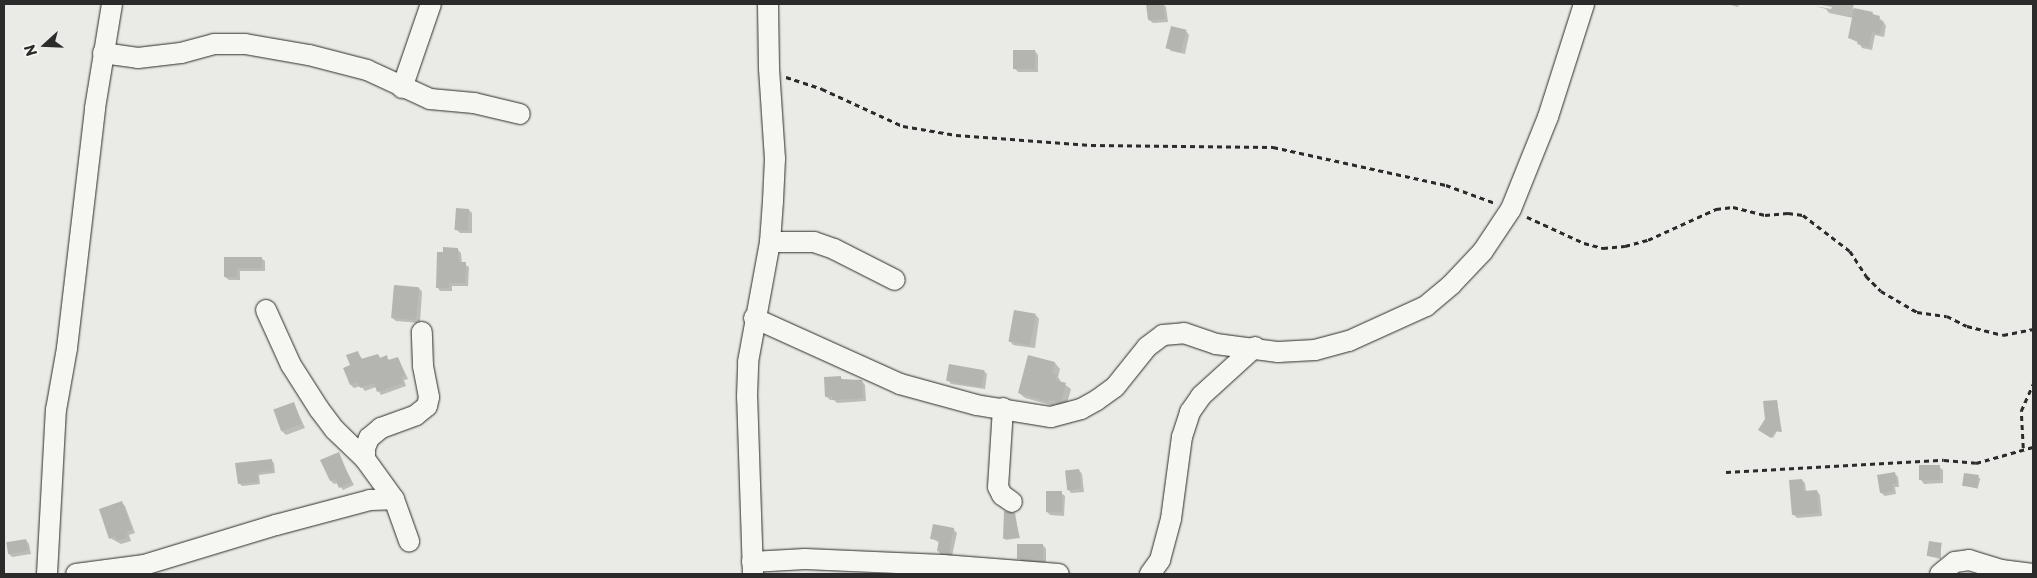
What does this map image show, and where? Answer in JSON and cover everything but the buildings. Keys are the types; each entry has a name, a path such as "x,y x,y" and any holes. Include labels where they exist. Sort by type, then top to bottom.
{"street":[{"path":"47,574 56,410 67,348 103,53 112,4"},
{"path":"402,88 431,4"},
{"path":"768,4 769,74 775,159 770,242 754,318 748,362 746,397 752,568 805,559 974,572 1059,574"},
{"path":"754,318 900,384 976,404 1051,417 1081,409 1115,387 1147,347 1163,335 1184,334 1216,344 1255,347 1278,352 1327,348 1426,306 1451,285 1483,251 1511,209 1548,117 1584,4"},
{"path":"103,53 138,58 181,53 214,44 245,44 309,55 367,70 394,82 402,88 430,98 474,103 520,114"},
{"path":"770,242 814,242 834,249 896,280"},
{"path":"266,310 291,364 319,409 335,430 343,435 365,459 394,499 409,541"},
{"path":"365,459 365,448 369,438 381,428 416,415 427,406 430,397 423,366 422,332"},
{"path":"1150,574 1160,560 1171,519 1182,437 1190,412 1201,396 1255,347"},
{"path":"1003,408 998,487 1002,495 1012,502"},
{"path":"76,574 144,565 276,525 370,500 394,499"},
{"path":"1940,574 1955,562 1969,560 2001,570 2033,574"}],"path":[{"path":"769,74 822,89 903,126 956,135 1091,145 1273,147 1446,185 1511,209 1584,244 1603,248 1625,246 1648,240 1716,209 1733,207 1765,215 1788,213 1803,215 1850,251 1866,276 1881,291 1917,312 1947,316 1967,326 2003,335 2033,329"},
{"path":"2023,448 2021,411 2033,384"},
{"path":"1726,472 1944,460 1976,463 2023,448 2033,447"}]}
